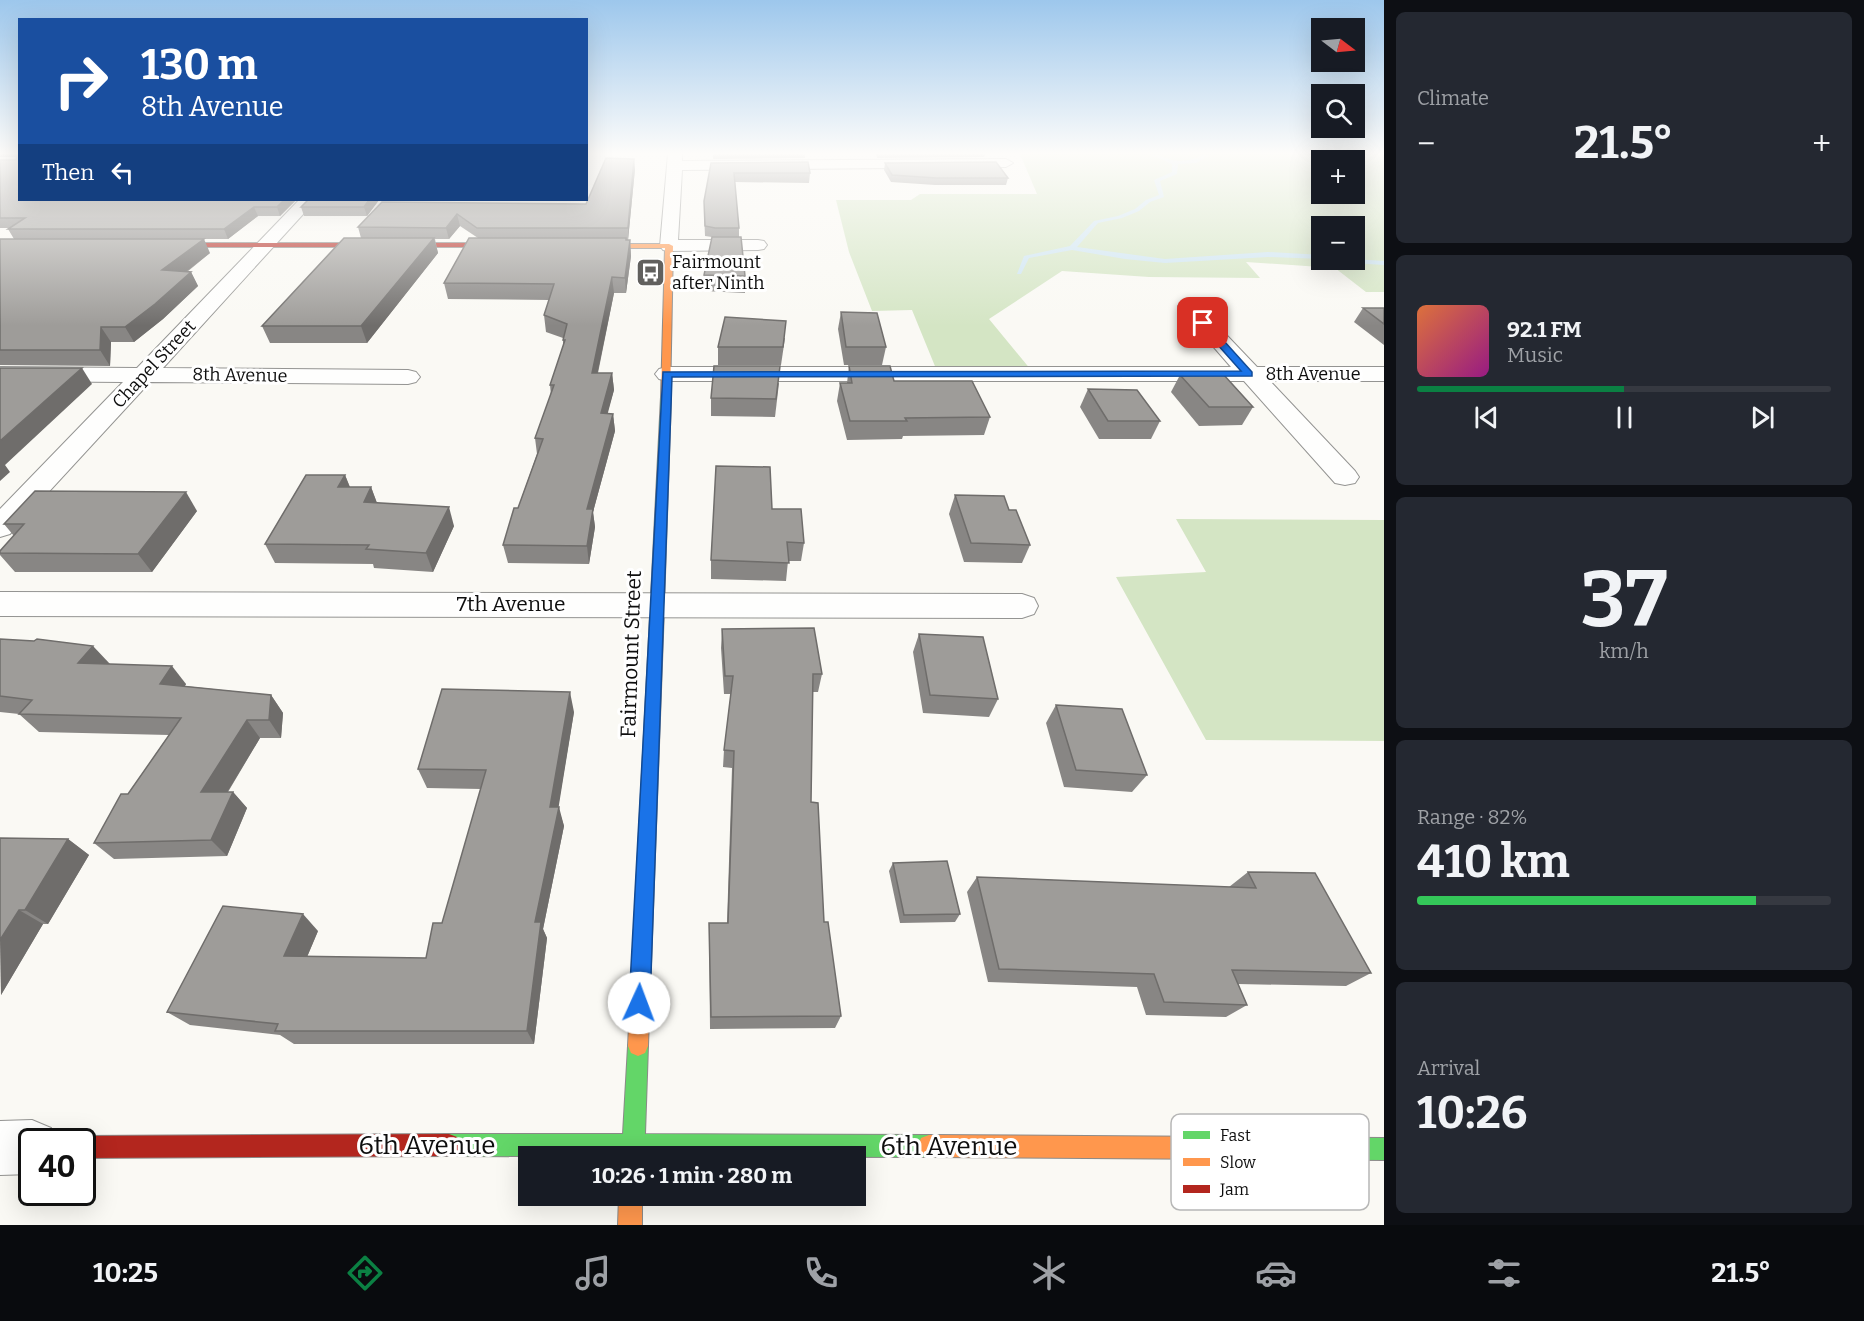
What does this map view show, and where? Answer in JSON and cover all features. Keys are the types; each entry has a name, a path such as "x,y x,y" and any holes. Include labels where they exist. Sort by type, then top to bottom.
{"street":[{"name":"Chapel Street","path":"0,527 298,211"},
{"name":"Fairmount Street","path":"633,1146 667,374 671,211"},
{"path":"151,245 527,246"},
{"path":"574,246 758,245"},
{"path":"1188,306 1345,477"},
{"name":"8th Avenue","path":"0,374 145,373 408,377"},
{"name":"8th Avenue","path":"667,374 1384,374"},
{"name":"7th Avenue","path":"0,604 1022,606"},
{"path":"0,1148 18,1147"},
{"name":"6th Avenue","path":"96,1147 518,1149"},
{"name":"6th Avenue","path":"866,1150 1171,1149"},
{"name":"6th Avenue","path":"1369,1149 1384,1149"},
{"path":"630,1225 631,1206"}],"green space":[{"path":"839,211 1384,211 1384,292 1366,292 1338,270 1365,270 1365,216 1311,216 1311,266 1246,262 1260,278 1149,277 1062,271 989,319 1036,376 939,376 912,310 872,311 849,252"},
{"path":"1176,519 1384,520 1384,741 1206,740 1116,577 1206,572"}],"building":[{"path":"0,211 248,211 224,229 8,229 25,218 0,218"},
{"path":"373,211 629,211 628,228 477,228 457,214 446,228 358,227"},
{"path":"704,211 737,211 739,228 705,226"},
{"path":"712,237 741,237 745,276 704,275"},
{"path":"344,238 434,238 361,326 262,326"},
{"path":"469,238 626,238 630,240 625,278 612,277 592,373 612,373 601,413 613,414 587,509 593,509 587,546 503,545 514,508 518,508 543,439 535,438 554,385 550,385 565,340 563,340 567,324 544,315 554,284 444,283"},
{"path":"0,239 204,239 162,270 191,272 155,304 125,327 101,327 100,350 0,350"},
{"path":"1363,308 1384,308 1384,324"},
{"path":"841,312 877,313 886,347 846,347"},
{"path":"725,317 786,321 783,347 718,347"},
{"path":"714,366 780,366 776,399 711,398"},
{"path":"849,366 890,366 894,381 972,381 990,417 850,421 840,383 852,383"},
{"path":"0,368 82,368 0,441"},
{"path":"1223,374 1253,407 1209,407 1180,375"},
{"path":"1088,389 1137,390 1160,421 1108,421"},
{"path":"716,466 770,467 772,509 801,509 804,543 787,542 789,563 711,560"},
{"path":"306,475 345,475 338,487 371,487 364,502 449,507 426,553 366,549 369,545 265,544"},
{"path":"35,491 186,492 138,554 0,553 24,524 4,524"},
{"path":"955,495 1004,496 1009,510 1016,510 1030,545 971,543"},
{"path":"814,628 822,674 813,674 811,802 818,803 824,922 828,922 841,1016 711,1017 709,923 728,923 734,751 724,750 733,676 725,676 722,629"},
{"path":"919,634 983,637 998,699 930,695"},
{"path":"0,639 34,641 37,639 93,646 78,663 172,666 160,684 271,695 269,720 247,720 201,792 233,792 211,840 94,843 121,794 128,794 181,718 19,714 32,700 0,696"},
{"path":"442,689 570,692 550,807 559,807 535,922 541,922 527,1031 275,1031 278,1024 167,1012 223,906 303,914 284,956 426,958 433,923 442,923 486,770 418,769"},
{"path":"1056,705 1122,709 1147,775 1076,770"},
{"path":"0,838 68,839 25,910 19,910 0,940"},
{"path":"947,861 960,914 904,915 893,863"},
{"path":"1248,872 1315,873 1371,973 1232,970 1247,1005 1164,1002 1154,974 999,969 977,877 1256,888"}],"waterway":[{"path":"1072,248 1096,222 1134,211"},
{"path":"1019,273 1026,257 1072,248"},
{"path":"1072,248 1165,261 1268,254 1311,256"},
{"path":"1365,262 1384,263"}],"traffic: fast":[{"path":"656,636 666,397"},
{"path":"633,1146 638,1046"},
{"path":"449,1145 929,1146"},
{"path":"1369,1149 1384,1149"}],"traffic: slow":[{"path":"587,246 669,246 666,397"},
{"path":"638,1046 656,636"},
{"path":"929,1146 1171,1148"},
{"path":"630,1225 631,1206"}],"traffic: jam":[{"path":"161,245 511,245"},
{"path":"96,1147 449,1145"}],"place":[{"name":"Fairmount after Ninth","path":"651,272"}],"route":[{"path":"639,1003 667,374 1248,374 1203,323"}]}
